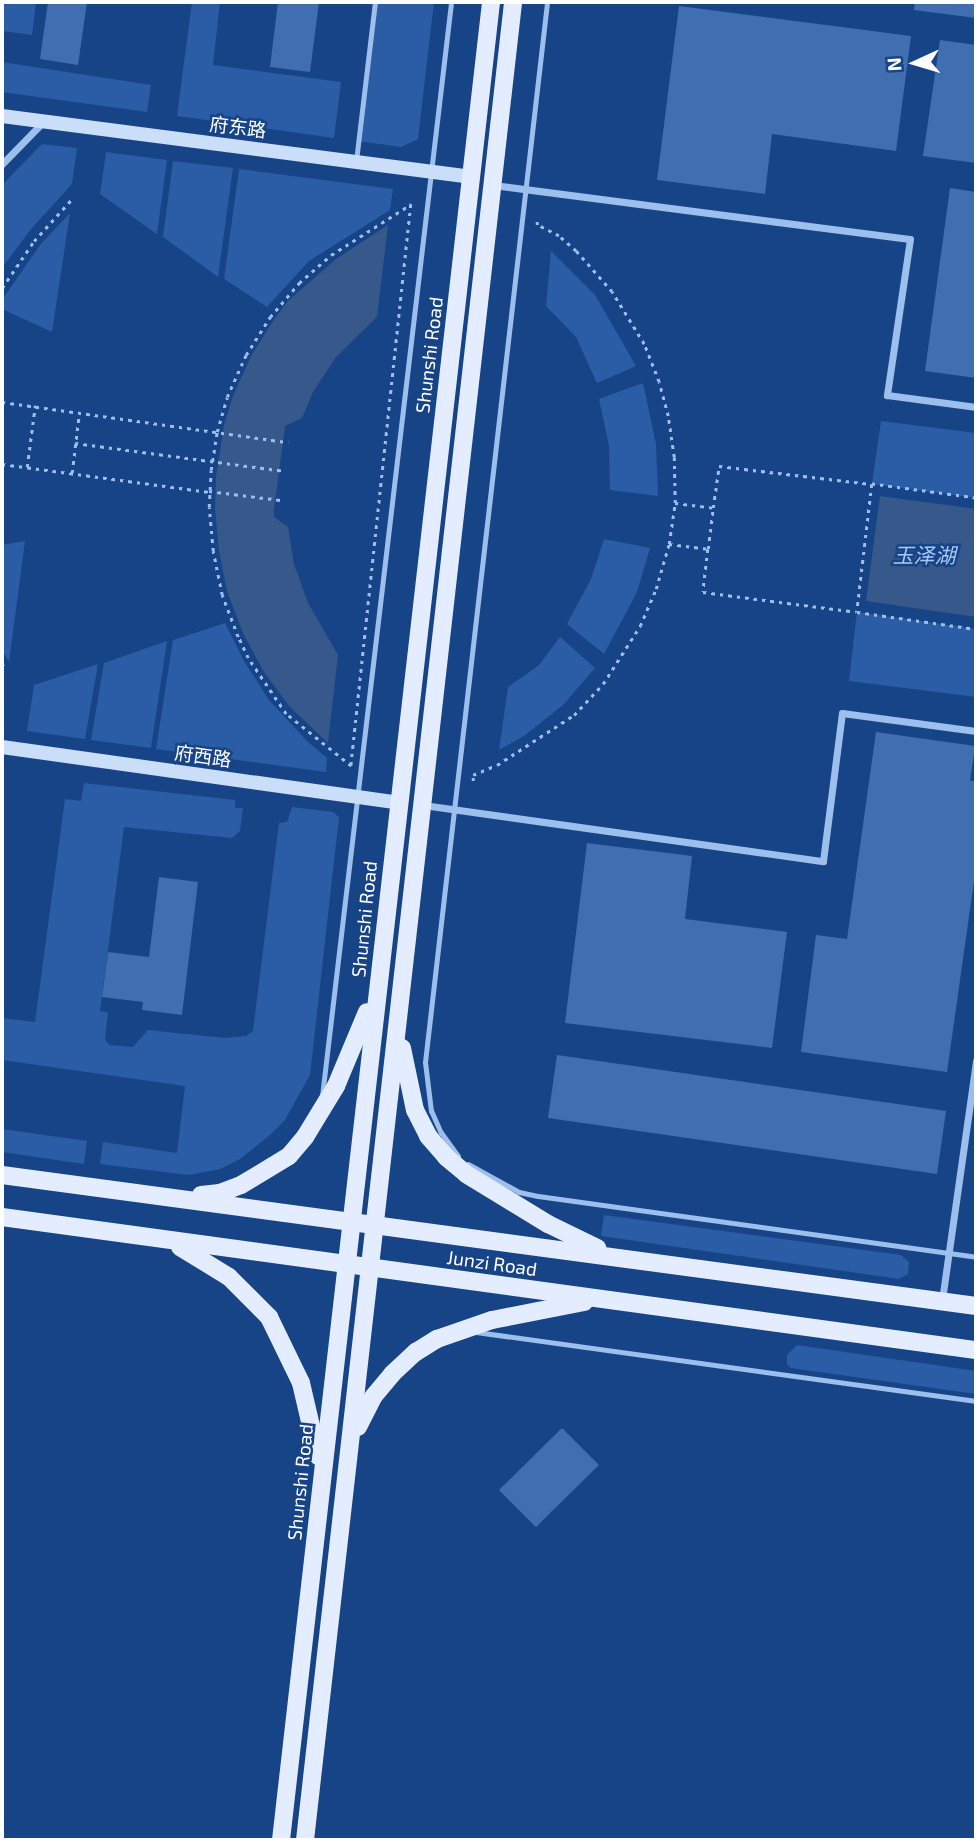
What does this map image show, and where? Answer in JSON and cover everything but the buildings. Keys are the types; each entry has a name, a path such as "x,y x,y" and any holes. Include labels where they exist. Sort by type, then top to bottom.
{"main road":[{"name":"Shunshi Road","path":"281,1840 491,2"},
{"path":"304,1840 513,2"},
{"path":"165,1196 220,1193 267,1172 289,1157 320,1113 360,1033 379,976"},
{"path":"399,1009 407,1082 415,1110 428,1136 449,1154 466,1174 548,1224 617,1256"},
{"name":"Junzi Road","path":"2,1175 376,1223 976,1306"},
{"name":"Junzi Road","path":"2,1217 976,1350"},
{"path":"164,1240 191,1252 229,1277 269,1317 301,1383 317,1443 321,1481"},
{"path":"346,1482 359,1424 373,1397 416,1352 459,1330 549,1308 610,1300"}],"street":[{"name":"府东路","path":"2,116 470,177"},
{"path":"2,164 43,121"},
{"path":"492,185 910,239 887,395 976,407"},
{"path":"422,805 823,861 842,713 976,731"},
{"name":"府西路","path":"2,747 398,803"},
{"path":"942,1301 976,1060"}],"lane":[{"path":"356,162 375,2"},
{"path":"320,1113 451,2"},
{"path":"547,2 425,1062 431,1111 449,1154 519,1192 976,1257"},
{"path":"459,1330 976,1401"}],"path":[{"path":"2,288 34,241 72,199"},
{"path":"411,204 351,766 286,714 248,658 219,584 213,551 210,492 213,461 218,432 246,355 285,299 331,255 411,204"},
{"path":"473,781 473,775 498,765 565,722 603,684 640,626 656,589 669,544 675,503 674,457 668,416 644,344 612,292 576,251 559,236 537,225 537,220"},
{"path":"2,402 288,442"},
{"path":"27,467 35,406"},
{"path":"72,473 79,413"},
{"path":"75,443 285,471"},
{"path":"2,464 280,500"},
{"path":"976,498 719,466 703,592 976,629"},
{"path":"857,612 872,484"},
{"path":"675,503 713,508"},
{"path":"669,544 708,549"},
{"path":"2,663 6,670"}],"shaded area":[{"path":"2,2 36,2 32,35 2,31"},
{"path":"192,2 220,2 213,65 341,82 334,138 177,116"},
{"path":"375,2 434,2 418,139 401,147 359,141"},
{"path":"2,62 151,85 147,112 2,92"},
{"path":"42,144 77,148 72,184 31,229 2,268 2,185"},
{"path":"106,152 167,160 157,234 100,194"},
{"path":"173,161 233,168 218,277 163,237"},
{"path":"239,169 393,189 390,210 309,261 267,307 224,279"},
{"path":"70,213 52,332 2,309 2,300 40,245"},
{"path":"551,251 595,295 636,366 597,383 576,337 546,306"},
{"path":"643,383 656,444 658,496 610,490 609,446 599,399"},
{"path":"881,421 976,433 976,498 872,484"},
{"path":"604,539 650,548 637,592 604,654 567,624 591,579"},
{"path":"25,541 9,662 2,650 2,545"},
{"path":"857,612 976,629 976,697 849,681"},
{"path":"225,623 244,661 269,700 307,741 327,758 326,772 156,749 173,640"},
{"path":"560,637 595,668 563,705 524,736 499,750 508,687 539,665"},
{"path":"167,641 151,748 91,740 104,663"},
{"path":"98,664 85,739 27,731 34,685"},
{"path":"84,783 235,800 235,808 243,808 240,831 232,838 124,827 100,1011 108,1012 105,1039 109,1045 133,1047 148,1030 225,1038 246,1036 253,1031 279,823 287,822 292,807 333,812 339,817 310,1075 285,1120 240,1159 220,1169 189,1175 100,1164 103,1142 177,1153 185,1086 2,1060 2,1018 35,1022 65,799 81,801"},
{"path":"2,1129 87,1141 84,1164 2,1152"},
{"path":"604,1215 901,1255 909,1262 908,1274 899,1279 601,1236"},
{"path":"797,1345 976,1371 976,1394 791,1368 787,1364 787,1355"}],"water":[{"path":"388,225 377,317 336,357 313,392 302,418 285,426 274,509 274,517 288,527 294,564 308,603 338,655 328,743 290,707 264,672 243,633 227,591 219,551 215,509 216,477 224,425 233,396 251,356 275,318 288,301 336,259"},
{"name":"玉泽湖","path":"880,496 976,509 976,617 866,601"}]}
